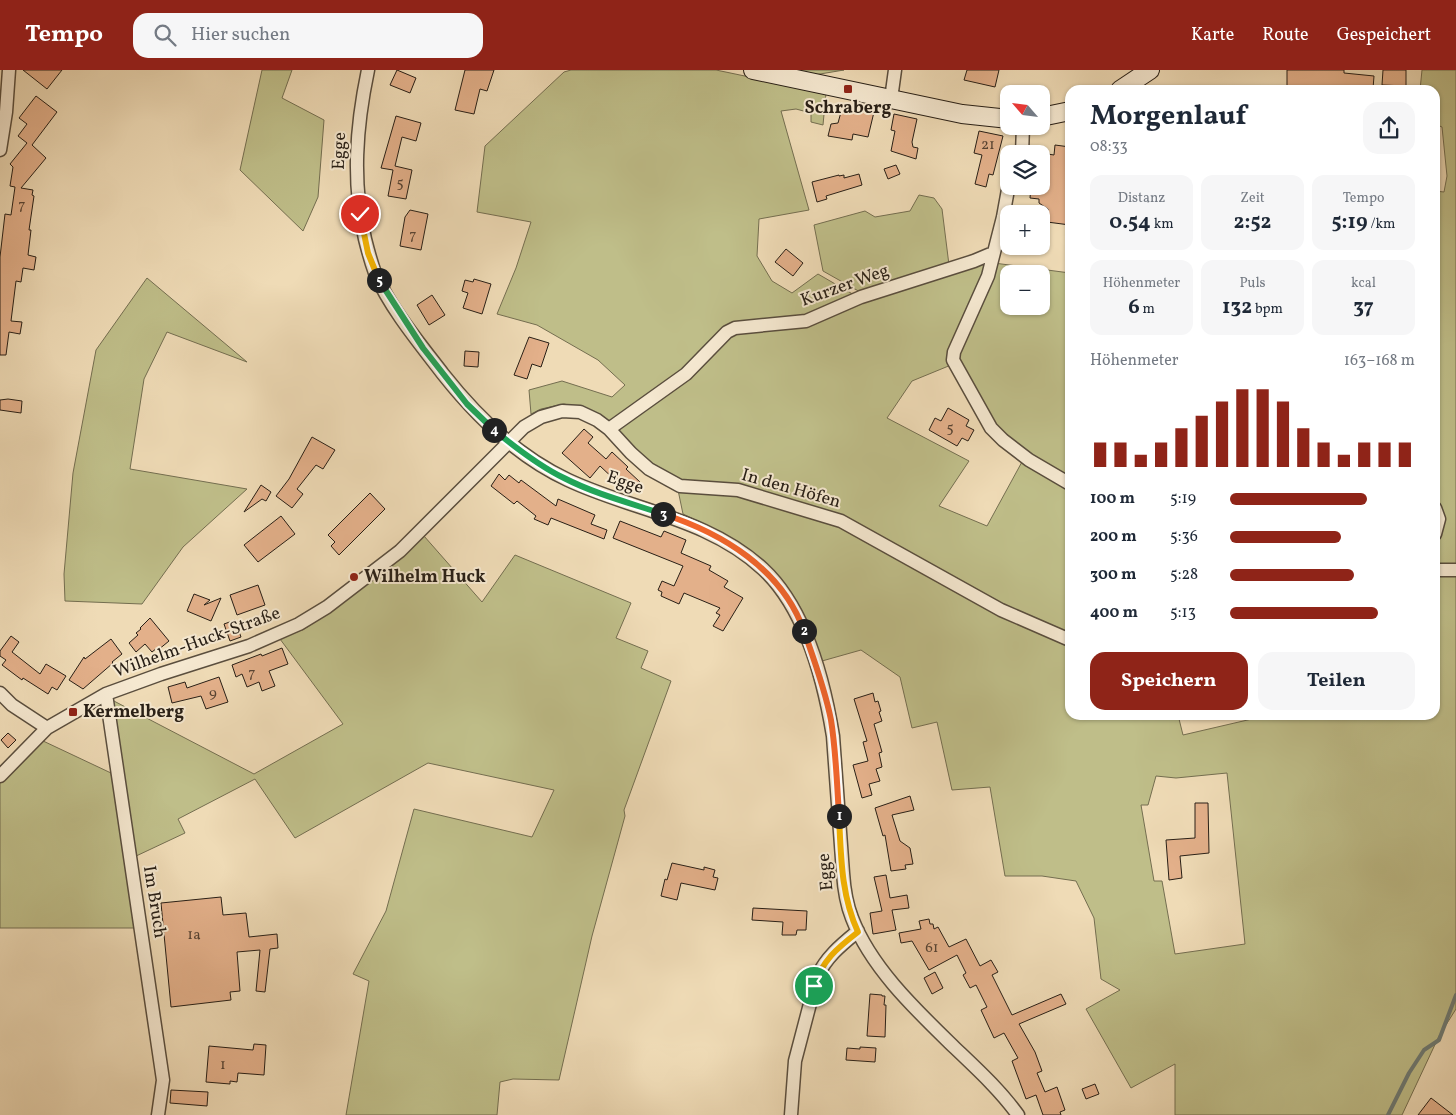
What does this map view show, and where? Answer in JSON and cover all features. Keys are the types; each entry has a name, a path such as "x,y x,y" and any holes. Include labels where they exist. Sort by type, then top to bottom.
{"main road":[{"path":"753,70 962,114 1000,118"},
{"path":"1128,85 1150,70"}],"street":[{"path":"0,150 6,112 9,70"},
{"name":"Egge","path":"368,70 359,124 356,177 360,214 372,266 386,293 423,348 471,408 487,425 508,442 539,464 565,479 685,522 721,539 745,554 763,570 788,598 802,626 818,670 830,719 833,736 845,892 851,917 858,932 879,964 910,1004 985,1076 1018,1115"},
{"path":"891,99 895,70"},
{"path":"1007,195 988,276 954,352 953,360 991,428 1029,460 1065,481"},
{"name":"Kurzer Weg","path":"609,429 686,374 727,332 735,328 806,321 861,297 974,261 993,253"},
{"name":"In den Höfen","path":"508,442 541,417 562,410 580,412 598,420 609,429 649,469 680,486 738,490 841,521 1001,610 1065,638"},
{"name":"Wilhelm-Huck-Straße","path":"0,776 47,728 106,694 249,646 299,624 327,607 400,550 508,442"},
{"path":"1440,570 1456,570"},
{"path":"0,693 12,705 47,728"},
{"name":"Im Bruch","path":"106,694 163,1080 158,1115"},
{"path":"791,1115 790,1103 795,1061 815,982 829,956 858,932"}],"shaded area":[{"path":"262,70 292,70 282,98 324,120 318,197 303,231 240,170"},
{"path":"571,70 716,70 826,93 823,125 811,122 811,113 796,109 781,111 809,210 759,219 757,256 772,281 792,293 818,274 856,296 806,317 737,325 728,328 721,334 730,336 736,331 744,329 808,324 864,301 976,265 989,259 984,275 951,350 951,365 912,381 887,418 969,461 939,506 987,526 1023,460 1065,485 1065,720 1179,720 1183,735 1248,720 1440,720 1440,192 1444,192 1447,176 1442,127 1440,126 1440,85 1420,85 1422,70 1456,70 1456,1009 1439,1036 1402,1115 1175,1115 1175,1064 1131,1088 1086,1009 1120,990 1101,979 1094,918 1076,881 1042,876 1005,876 990,787 952,790 937,722 912,728 900,677 861,650 822,661 800,607 771,569 744,546 683,514 678,490 683,482 651,465 610,422 581,408 564,404 541,409 531,414 529,390 562,381 612,397 625,385 598,360 537,325 497,314 516,268 531,222 477,212 485,146 564,72","holes":["1227,773 1245,944 1175,954 1162,881 1154,881 1141,805 1148,805 1156,776 1176,778"]},
{"path":"784,70 844,70 808,76"},
{"path":"919,195 934,198 942,209 949,265 862,293 823,271 814,225 865,211 875,217 910,211"},
{"path":"994,263 1009,265 1000,265 1000,315 1050,315 1050,270 1065,272 1065,477 1028,454 993,425 958,364 958,354"},
{"path":"147,278 247,362 167,332 144,379 130,469 247,489 183,547 142,604 65,601 64,574 73,473 96,350"},
{"path":"424,536 482,602 515,555 631,603 616,638 648,651 641,668 671,681 624,810 625,816 592,936 559,1080 513,1079 500,1082 497,1115 346,1115 369,981 353,974 386,911 414,809 532,837 554,790 428,763 295,838 255,779 178,819 185,833 134,857 112,700 254,774 343,724 280,639 304,629 331,612 405,555"},
{"path":"41,740 111,773 137,928 0,928 0,779"}],"building":[{"path":"23,70 62,70 47,89"},
{"path":"397,70 416,78 410,93 390,85"},
{"path":"465,70 494,70 487,91 480,89 474,114 455,110"},
{"path":"967,70 999,70 995,87 964,80"},
{"path":"1287,70 1344,70 1344,73 1374,76 1373,85 1287,85"},
{"path":"1383,70 1406,70 1406,85 1382,85"},
{"path":"36,96 57,112 32,145 46,158 21,188 33,190 28,255 36,257 34,270 23,268 21,282 16,281 11,321 22,322 20,334 9,332 6,355 0,355 0,257 5,214 11,215 15,187 10,186 13,167 10,164 27,143 18,136 27,124 19,118"},
{"path":"848,107 874,112 868,137 853,134 852,140 828,136 831,124 838,123 841,112 847,113"},
{"path":"894,114 917,119 912,142 913,147 918,148 916,159 891,151 895,131 891,130"},
{"path":"396,116 421,123 416,141 402,137 395,166 412,170 406,199 388,196 393,170 381,168"},
{"path":"979,131 1003,136 993,175 989,174 986,187 975,184 982,155 974,153"},
{"path":"1055,145 1065,146 1065,224 1050,222 1050,205 1042,205 1039,203 1039,199 1030,198 1030,195 1050,195 1050,154 1054,155"},
{"path":"896,165 900,174 888,179 884,169"},
{"path":"859,174 862,185 826,196 827,199 817,202 812,182 839,175 844,175 844,178"},
{"path":"410,210 428,214 421,250 400,246 405,217"},
{"path":"786,249 803,263 793,276 775,262"},
{"path":"474,279 491,284 482,314 463,308 468,293 462,291 465,280 473,282"},
{"path":"432,295 445,315 429,325 417,305"},
{"path":"529,337 549,343 541,367 532,364 527,379 514,375"},
{"path":"465,351 479,352 478,367 464,366"},
{"path":"0,400 22,401 21,413 0,410"},
{"path":"948,408 969,420 966,426 974,430 968,441 962,438 957,446 929,430 935,418 941,421"},
{"path":"584,429 593,437 588,443 606,459 612,452 640,482 632,490 618,478 616,481 600,466 590,478 562,453"},
{"path":"312,437 335,450 323,469 316,465 297,489 303,494 292,508 276,496 289,479"},
{"path":"499,474 505,480 509,475 519,483 521,480 556,506 558,499 595,515 591,524 607,530 604,539 551,518 548,525 534,519 536,516 517,501 514,504 491,486"},
{"path":"261,485 271,492 266,501 262,499 244,512"},
{"path":"370,493 385,509 339,555 331,546 335,542 328,535"},
{"path":"281,516 295,534 258,562 244,545"},
{"path":"620,521 661,537 664,531 686,540 681,553 711,566 709,570 728,581 724,587 743,598 723,631 713,626 720,615 716,613 720,608 684,593 679,604 661,596 662,592 658,590 662,581 674,586 683,566 613,538"},
{"path":"258,585 265,605 237,615 230,595"},
{"path":"194,594 210,600 204,605 221,598 211,621 187,611"},
{"path":"150,618 169,641 158,650 157,648 152,652 145,644 136,652 129,643 138,635 136,633"},
{"path":"235,620 241,637 230,641 224,624"},
{"path":"11,636 19,642 12,652 40,674 46,664 66,676 57,690 52,687 48,694 23,678 22,680 2,665 6,660 0,656 0,651"},
{"path":"111,639 122,654 113,663 83,689 69,680 84,657 85,659"},
{"path":"282,648 288,664 269,671 275,686 262,691 259,682 247,687 242,674 236,677 232,665"},
{"path":"219,677 228,702 206,709 201,696 172,703 168,687 185,682 187,688"},
{"path":"873,693 875,702 878,701 881,711 879,712 882,721 874,724 882,752 879,753 882,767 876,769 880,781 869,784 872,795 862,798 853,765 868,761 863,742 867,741 854,699"},
{"path":"8,733 16,740 8,748 1,740"},
{"path":"910,796 914,810 892,815 900,841 910,848 913,864 905,865 906,869 891,871 885,835 883,836 875,808"},
{"path":"1195,803 1208,803 1209,853 1180,856 1182,878 1169,880 1166,840 1195,838"},
{"path":"672,863 704,870 704,867 715,870 713,877 718,878 715,890 681,883 677,900 661,896 665,879 667,880"},
{"path":"886,875 890,898 907,895 909,908 892,910 896,930 873,934 870,913 882,911 874,877"},
{"path":"221,897 223,915 246,913 249,937 277,934 278,948 270,949 265,992 256,991 260,950 237,952 240,991 230,992 231,1000 171,1007 161,903"},
{"path":"753,908 807,911 806,930 797,930 796,935 782,935 783,922 752,920"},
{"path":"929,919 934,929 938,927 949,947 966,939 980,966 991,960 998,972 992,975 1012,1015 1061,994 1066,1004 1019,1024 1035,1052 1042,1071 1037,1073 1045,1092 1057,1087 1065,1110 1060,1112 1061,1115 1043,1115 1036,1095 1026,1099 1012,1061 1018,1058 1004,1033 994,1038 981,1010 987,1007 976,985 970,988 963,975 966,973 957,955 929,970 912,941 901,943 899,933 921,929 919,921"},
{"path":"935,972 943,988 932,994 924,978"},
{"path":"870,994 885,996 885,1037 867,1036"},
{"path":"254,1044 266,1045 264,1075 238,1073 237,1082 230,1081 230,1084 206,1082 209,1046 253,1050"},
{"path":"860,1047 876,1048 875,1062 846,1060 847,1048 860,1049"},
{"path":"1095,1084 1099,1094 1086,1099 1082,1089"},
{"path":"171,1090 208,1092 207,1106 170,1103"},
{"path":"1431,1098 1453,1115 1418,1115"}],"waterway":[{"path":"1388,1115 1409,1073 1424,1050 1439,1040 1456,995"}],"place":[{"name":"Schraberg","path":"848,89"},
{"name":"Wilhelm Huck","path":"354,577"},
{"name":"Kermelberg","path":"73,712"}],"route":[{"path":"360,214 372,266 386,293 448,381 487,425 539,464 565,479 685,522 721,539 745,554 780,587 788,598 802,626 824,689 833,736 845,892 851,917 858,932 829,956 822,966 814,986"}]}
